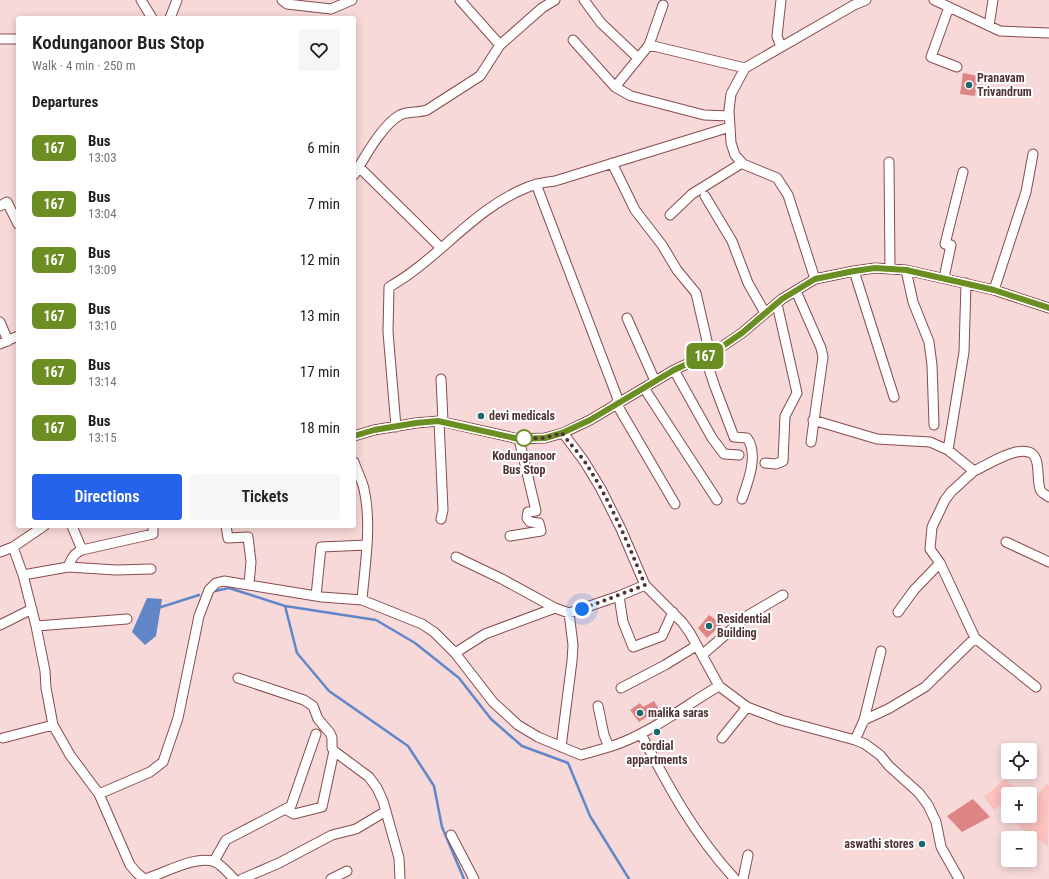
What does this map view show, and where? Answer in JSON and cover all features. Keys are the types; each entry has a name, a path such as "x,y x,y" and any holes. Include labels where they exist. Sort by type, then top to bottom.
{"street":[{"path":"141,0 151,16"},
{"path":"171,16 177,0"},
{"path":"282,0 287,4 322,9 331,9 352,0"},
{"path":"460,0 500,45"},
{"path":"441,248 356,171 388,123 401,115 420,113 427,110 480,76 500,45 542,8 555,0"},
{"path":"584,0 601,23 638,58"},
{"path":"781,0 777,36 782,47"},
{"path":"815,279 788,195 777,178 742,163 735,155 731,143 729,116 731,94 745,68 854,3 866,0"},
{"path":"934,0 989,26 1004,31 1049,33"},
{"path":"989,26 992,0"},
{"path":"615,87 649,45 663,5"},
{"path":"949,7 931,57 957,67"},
{"path":"0,39 16,39"},
{"path":"573,40 615,87 631,96 704,115 729,116"},
{"path":"649,45 745,68"},
{"path":"396,427 388,332 389,287 408,277 492,207 528,187 555,181 730,127"},
{"path":"994,290 1026,192 1033,154"},
{"path":"889,162 890,268"},
{"path":"612,163 636,210 662,245 677,270 696,293 715,387 734,437 747,438 750,441 753,453 742,499"},
{"path":"670,215 692,194 742,163"},
{"path":"944,278 951,245 945,244 963,172"},
{"path":"536,184 618,403 674,504"},
{"path":"705,196 732,241 748,283 765,314"},
{"path":"0,206 7,202 16,220"},
{"path":"356,434 416,423 441,421 519,439 545,438 562,433 590,420 674,370 708,355 742,333 777,304 815,279 854,271 890,268 906,270 994,290 1049,308"},
{"path":"906,270 913,302 928,342 932,365 934,425"},
{"path":"854,271 894,397"},
{"path":"948,450 964,352 966,283"},
{"path":"796,291 821,348 823,357 811,442"},
{"path":"765,463 776,464 783,461 785,416 797,393 777,304"},
{"path":"627,318 655,381"},
{"path":"0,322 4,343 16,337"},
{"path":"674,370 712,438 724,454 739,455"},
{"path":"441,379 443,510 441,519"},
{"path":"644,388 717,500"},
{"path":"813,420 877,439 930,442 948,450 974,471"},
{"path":"562,433 584,461 601,488 621,529 645,585 673,612 690,633 719,686 747,707 781,720 855,740 865,744 880,755 889,766 919,793 928,805 936,822 941,847 959,879"},
{"path":"510,536 541,531 539,523 530,522 527,518 528,512 536,511 519,439"},
{"path":"1036,687 974,638 940,563 930,549 932,528 938,513 951,492 974,471 1016,452 1027,452 1035,456 1037,459 1040,488 1049,497"},
{"path":"356,467 364,487 367,511 367,546 362,600"},
{"path":"0,552 13,546 41,528"},
{"path":"73,528 82,550"},
{"path":"68,567 73,556 82,550 153,534 152,528"},
{"path":"226,528 228,538 248,537 251,562 249,584"},
{"path":"1006,542 1049,562"},
{"path":"13,546 23,575 36,626 45,671 46,688 53,725 70,755 99,794 130,865 145,879 199,860 207,860 214,861 234,879"},
{"path":"316,596 321,547 367,546"},
{"path":"456,557 502,579 554,608 569,613 619,596 645,585"},
{"path":"898,612 914,590 940,563"},
{"path":"23,575 68,567 116,570 151,568"},
{"path":"99,794 150,772 163,762 178,718 199,616 206,594 216,583 224,581 316,596 362,600 428,627 455,653 493,702 510,719 538,737 581,755 625,742 641,734 719,686"},
{"path":"702,655 748,616 783,595"},
{"path":"619,596 623,622 633,647 662,636 673,612"},
{"path":"455,653 485,634 554,608"},
{"path":"0,625 32,609"},
{"path":"561,746 573,645 569,613"},
{"path":"36,626 127,619"},
{"path":"864,720 888,709 925,687 974,638"},
{"path":"621,688 665,665 696,646"},
{"path":"855,740 864,720 881,651"},
{"path":"238,678 309,702 313,706 318,719 330,733 332,738 332,748 334,751 322,807 294,814 285,809"},
{"path":"598,706 604,735 609,747"},
{"path":"722,738 747,707"},
{"path":"3,738 53,725"},
{"path":"214,861 226,840 291,806 316,734"},
{"path":"641,734 666,782 690,822 718,861 735,879"},
{"path":"334,751 369,777 376,788 386,811 399,858 400,879"},
{"path":"242,879 279,863 332,835 356,829 386,811"},
{"path":"451,835 474,879"},
{"path":"743,879 748,855"},
{"path":"331,879 347,871"}],"shaded area":[{"path":"1005,779 1014,787 1001,787 1001,805 994,810 984,797"},
{"path":"1046,784 1049,786 1048,846 1037,838 1037,831 1026,831 1016,824 1037,823 1037,796"}],"water":[{"path":"147,598 162,599 156,636 145,645 132,632"}],"building":[{"name":"Pranavam Trivandrum","path":"963,73 978,76 975,96 960,94"},
{"name":"Residential Building","path":"709,615 722,624 707,638 698,628"},
{"path":"654,701 659,709 639,722 630,710 640,703 643,707"},
{"path":"973,799 990,817 962,832 947,816"}],"waterway":[{"path":"215,591 229,588 285,606 376,620 415,643 459,678 491,719 522,746 568,763 590,816 629,879"},
{"path":"158,608 199,595"},
{"path":"285,606 297,653 329,691 408,746 434,786 442,827 464,879"}],"bus line":[{"name":"167","path":"356,435 374,430 438,421 519,439 545,438 562,433 590,420 674,370 705,357 717,350 742,333 782,299 815,279 854,271 875,268 906,270 994,290 1049,308"}],"place":[{"name":"Pranavam Trivandrum","path":"969,85"},
{"name":"devi medicals","path":"481,416"},
{"name":"Kodunganoor Bus Stop","path":"524,438"},
{"name":"Residential Building","path":"709,626"},
{"name":"malika saras","path":"640,713"},
{"name":"cordial appartments","path":"657,732"},
{"name":"aswathi stores","path":"922,844"}],"route":[{"path":"524,438 519,439 545,438 562,433 584,461 601,488 621,529 645,585 582,609"}]}
